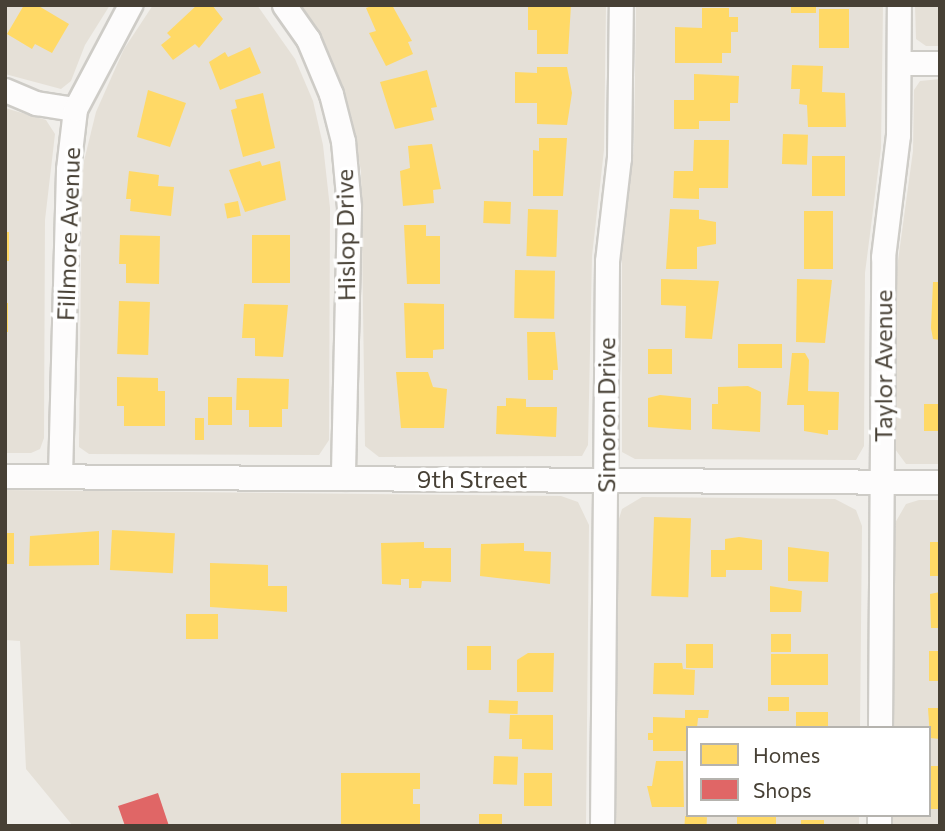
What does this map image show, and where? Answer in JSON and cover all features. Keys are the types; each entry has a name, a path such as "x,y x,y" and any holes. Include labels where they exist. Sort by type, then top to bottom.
{"street":[{"name":"Fillmore Avenue","path":"60,476 68,169 75,109 130,5"},
{"name":"Hislop Drive","path":"284,5 308,39 331,94 343,142 349,207 343,478"},
{"name":"Simoron Drive","path":"603,826 607,261 619,158 621,5"},
{"name":"Taylor Avenue","path":"880,726 883,257 895,177 899,5"},
{"path":"899,63 940,63"},
{"path":"5,90 36,103 75,109"},
{"name":"9th Street","path":"5,476 940,482"}],"shaded area":[{"path":"5,5 110,5 85,45 71,81 61,89 5,74"},
{"path":"153,5 257,5 295,59 313,101 323,145 330,208 329,440 319,455 89,454 79,447 82,169 96,112 124,49"},
{"path":"301,5 606,5 604,150 592,256 588,445 582,456 379,457 365,446 361,171 349,110 333,64"},
{"path":"636,5 883,5 881,148 865,273 864,446 856,460 635,459 622,452 622,255 634,147"},
{"path":"915,5 940,5 940,46 926,46 916,39"},
{"path":"940,79 940,464 906,464 895,449 897,268 913,151 914,90 920,81"},
{"path":"5,108 46,120 55,134 45,220 44,438 40,449 31,453 5,453"},
{"path":"5,490 561,496 578,502 589,525 586,826 73,826 26,769 20,641 5,640"},
{"path":"642,497 835,499 856,510 862,526 860,726 686,726 686,817 859,817 859,826 614,826 617,525 622,509"},
{"path":"919,500 940,500 940,826 891,826 892,817 931,817 931,726 892,726 895,523 906,504"}],"building: Homes":[{"path":"24,5 37,5 69,24 52,53 35,44 32,49 7,34"},
{"path":"197,5 212,5 223,19 199,48 195,44 173,60 161,45 171,37 167,33"},
{"path":"392,5 412,41 408,42 413,54 386,66 369,33 376,31 366,8"},
{"path":"571,5 568,54 537,54 537,30 528,30 528,7"},
{"path":"791,5 816,5 816,13 791,13"},
{"path":"702,8 729,8 729,17 738,17 738,32 731,32 731,53 722,53 722,63 675,63 675,27 702,28"},
{"path":"819,9 849,9 849,48 819,48"},
{"path":"250,47 261,73 220,90 209,62 225,52 228,57"},
{"path":"792,65 823,66 822,92 845,93 846,127 808,127 807,105 799,104 800,89 791,89"},
{"path":"537,67 567,67 572,93 567,125 537,124 537,103 515,103 515,72 537,73"},
{"path":"427,70 437,107 431,108 434,120 395,129 380,82"},
{"path":"694,74 739,76 738,103 730,103 730,121 699,121 699,129 674,129 674,100 694,100"},
{"path":"148,90 186,103 170,147 137,137"},
{"path":"263,93 275,148 243,157 231,110 237,108 235,100"},
{"path":"783,134 808,135 807,165 782,164"},
{"path":"539,138 567,138 563,196 533,196 533,150 539,151"},
{"path":"694,140 729,140 728,188 699,188 699,199 673,198 674,171 693,171"},
{"path":"432,144 441,189 433,190 434,203 403,206 400,171 410,168 408,146"},
{"path":"812,156 845,156 845,196 812,196"},
{"path":"260,161 262,166 280,161 286,200 245,212 229,170"},
{"path":"129,171 159,175 158,186 174,187 171,216 130,211 131,199 126,199"},
{"path":"238,201 241,216 227,218 224,204"},
{"path":"484,201 511,202 510,224 483,223"},
{"path":"528,209 558,210 556,257 526,256"},
{"path":"670,209 699,210 699,219 716,222 716,244 697,247 697,269 666,269"},
{"path":"804,211 833,211 833,269 804,269"},
{"path":"404,225 426,225 426,236 440,236 440,284 407,284"},
{"path":"5,232 9,232 9,261 5,261"},
{"path":"120,235 160,236 159,284 126,283 126,264 119,264"},
{"path":"252,235 290,235 290,283 252,283"},
{"path":"515,270 555,271 554,319 514,318"},
{"path":"661,279 719,281 712,339 685,338 686,306 661,305"},
{"path":"797,279 832,280 825,343 796,342"},
{"path":"933,282 940,282 940,340 933,339 931,328"},
{"path":"119,301 150,302 148,355 117,354"},
{"path":"5,303 8,303 8,332 5,332"},
{"path":"404,303 444,304 444,349 433,350 433,358 406,358"},
{"path":"244,304 288,305 283,357 255,356 255,338 242,338"},
{"path":"527,332 555,332 558,370 553,370 553,380 528,380"},
{"path":"738,344 782,344 782,368 738,368"},
{"path":"648,349 672,349 672,374 648,374"},
{"path":"792,353 805,353 809,360 808,391 839,392 838,430 828,430 828,435 804,431 804,405 787,405"},
{"path":"396,372 428,372 433,387 447,389 444,428 401,428"},
{"path":"117,377 158,378 158,391 165,391 165,426 124,426 124,406 117,406"},
{"path":"237,378 289,379 288,409 282,409 282,427 249,427 249,410 236,410"},
{"path":"748,386 761,392 760,432 712,429 712,404 718,404 718,387"},
{"path":"660,395 691,398 691,430 648,427 648,398"},
{"path":"208,397 232,397 232,425 208,425"},
{"path":"506,398 526,399 526,407 557,407 556,437 496,434 497,406 506,406"},
{"path":"924,404 940,404 940,431 924,431"},
{"path":"195,418 204,418 204,440 195,440"},
{"path":"654,517 691,518 688,597 651,596"},
{"path":"112,530 175,533 173,573 110,570"},
{"path":"99,531 99,565 29,566 30,536"},
{"path":"5,533 14,533 14,564 5,564"},
{"path":"739,537 762,540 762,570 726,570 726,577 711,577 711,550 725,550 725,539"},
{"path":"424,542 424,548 451,548 451,582 422,581 421,588 409,588 409,579 401,579 401,585 382,584 381,543"},
{"path":"930,542 940,542 940,576 930,576"},
{"path":"524,543 524,551 551,552 550,584 480,576 481,544"},
{"path":"788,547 829,552 828,582 788,581"},
{"path":"210,563 268,565 268,586 287,586 287,612 210,607"},
{"path":"770,586 802,591 801,612 770,612"},
{"path":"940,592 940,628 931,628 930,594"},
{"path":"186,614 218,614 218,639 186,639"},
{"path":"771,634 791,634 791,652 771,652"},
{"path":"686,644 713,644 713,668 686,668"},
{"path":"467,646 491,646 491,670 467,670"},
{"path":"929,651 940,651 940,681 929,681"},
{"path":"528,653 554,653 553,692 517,692 517,660"},
{"path":"771,654 828,654 828,685 771,685"},
{"path":"654,663 682,663 683,669 695,670 694,695 653,694"},
{"path":"768,697 789,697 789,711 768,711"},
{"path":"489,700 518,701 518,714 489,713"},
{"path":"928,708 940,708 940,739 931,738"},
{"path":"685,710 709,710 708,718 698,718 697,726 686,726 686,751 653,751 653,740 648,740 648,733 653,733 653,717 685,718"},
{"path":"796,712 828,712 828,726 796,726"},
{"path":"510,715 553,715 553,750 522,749 522,739 509,739"},
{"path":"494,756 518,757 517,785 493,784"},
{"path":"656,761 683,761 684,807 652,807 647,786 652,786"},
{"path":"931,766 940,766 940,809 931,809"},
{"path":"341,773 420,773 420,789 413,789 413,804 420,804 420,826 341,826"},
{"path":"524,773 552,773 552,806 524,806"},
{"path":"479,814 502,814 502,826 479,826"},
{"path":"685,816 707,817 707,826 684,826"},
{"path":"737,817 776,817 776,826 737,826"},
{"path":"801,820 824,820 824,826 801,826"}],"building: Shops":[{"path":"158,793 169,826 125,826 118,806"}]}
